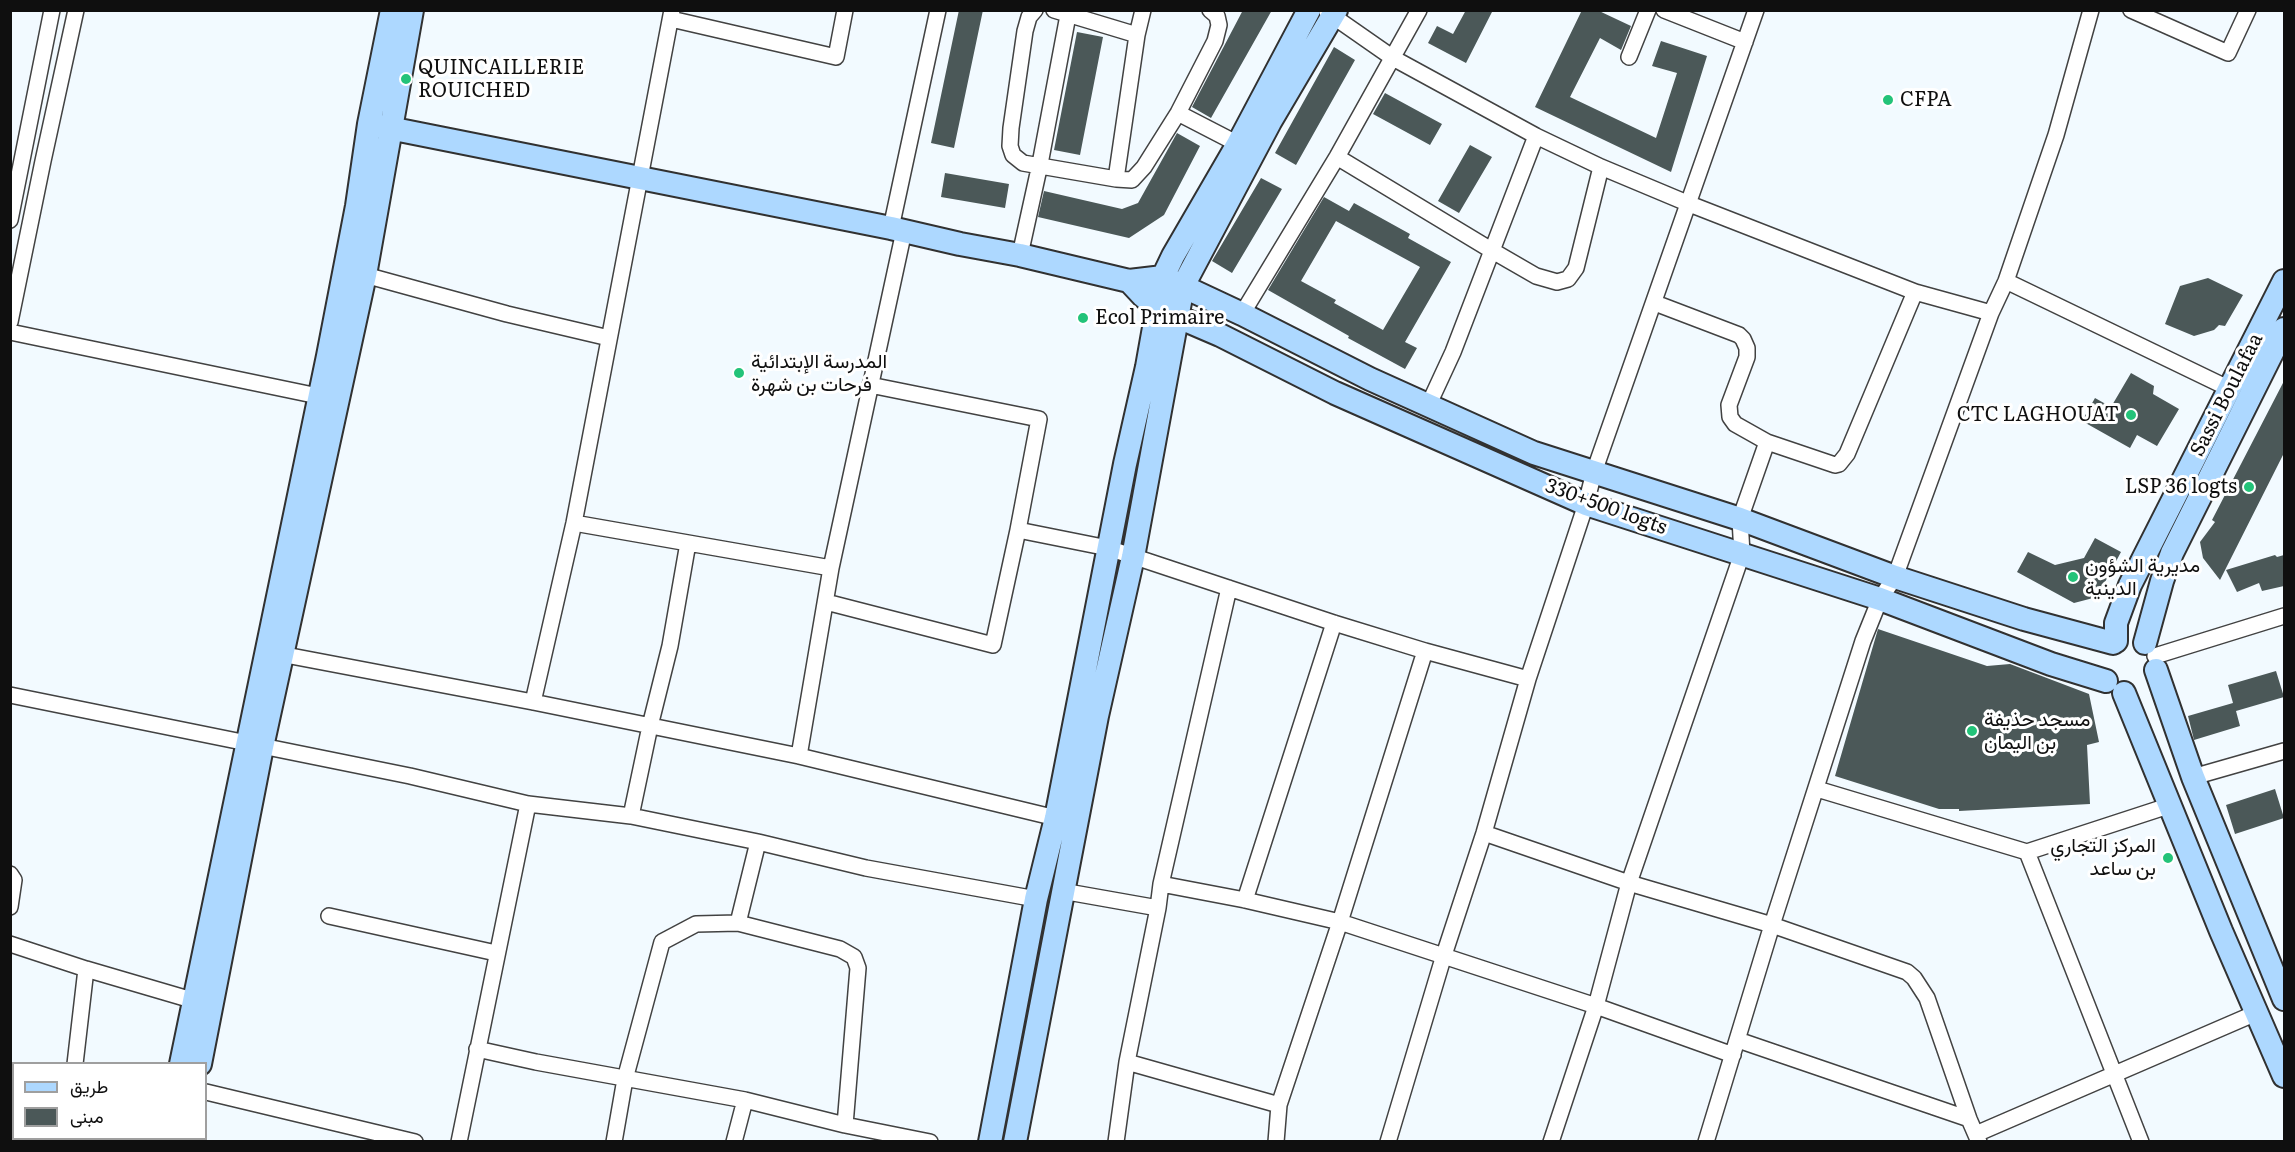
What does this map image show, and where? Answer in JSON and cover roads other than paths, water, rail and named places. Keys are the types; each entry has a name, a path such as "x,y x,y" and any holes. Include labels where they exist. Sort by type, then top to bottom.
{"street":[{"path":"10,220 52,10"},
{"path":"10,322 76,10"},
{"path":"274,653 318,396 357,206 369,124 392,10"},
{"path":"182,1062 202,1003 237,884 255,745 274,653 364,275 412,10"},
{"path":"533,702 574,523 672,15 836,57 845,10"},
{"path":"799,756 831,568 870,386 938,10"},
{"path":"1035,10 1029,17 1025,31 1010,146 1013,155 1023,163 1132,180 1144,167 1178,113 1215,41 1219,26 1217,16 1210,10"},
{"path":"1116,179 1137,35 1143,10"},
{"path":"1015,1142 1097,716 1133,557 1162,391 1168,312 1173,282 1173,256 1238,144 1309,10"},
{"path":"1242,314 1337,157 1419,10"},
{"path":"1629,57 1648,10"},
{"path":"1664,10 1745,42"},
{"path":"1388,1142 1444,955 1484,833 1528,679 1586,504 1594,472 1756,10"},
{"path":"1706,1142 1772,924 1863,641 1880,599 1895,578 1990,314 2006,281 2056,135 2091,10"},
{"path":"2131,10 2228,53 2248,10"},
{"path":"1020,255 1040,164 1064,12 1137,35"},
{"path":"1173,282 1270,122 1332,12 1393,58 1536,136 1601,167 1915,292 1990,314"},
{"path":"1178,113 1238,144"},
{"path":"369,124 898,229 1129,281 1173,282 1370,379 1534,453 1740,519 1895,578 2024,619 2114,642 2129,637 2152,656 2193,777 2284,999"},
{"path":"1428,406 1441,380 1536,136"},
{"path":"1337,157 1536,276 1557,282 1568,279 1576,268 1601,167"},
{"path":"364,275 507,314 609,338"},
{"name":"330+500 logts","path":"1129,281 1143,296 1168,312 1335,393 1586,504 1880,599 2115,687"},
{"path":"2006,281 2230,389"},
{"name":"Sassi Boulafaa","path":"2114,642 2115,623 2130,585 2284,281"},
{"path":"1655,303 1739,334 1743,339 1748,348 1747,357 1729,405 1730,417 1735,424 1767,442 1828,463 1839,464 1844,460 1915,292"},
{"path":"990,1142 1036,899 1056,818 1108,548 1147,367 1168,312"},
{"path":"2115,687 2133,693 2148,685 2162,581 2172,553 2284,329"},
{"path":"10,332 318,396"},
{"path":"826,602 993,645 1018,530 1039,419 870,386"},
{"path":"1551,1142 1596,1006 1629,883 1742,554 1740,519 1767,442"},
{"path":"574,523 831,568"},
{"path":"1018,530 1108,548 1334,623 1528,679"},
{"path":"631,816 670,646 688,543"},
{"path":"1116,1142 1127,1062 1161,884 1229,588"},
{"path":"2152,656 2284,616"},
{"path":"1245,900 1334,623"},
{"path":"2114,642 2102,657 2102,674 2115,687 2284,1076"},
{"path":"1276,1142 1279,1105 1340,922 1425,651"},
{"path":"274,653 799,756 1056,818"},
{"path":"10,695 410,776 528,804 631,816 758,842 866,868 1036,899"},
{"path":"2193,777 2284,751"},
{"path":"1817,789 2027,852 2168,806"},
{"path":"459,1142 528,804"},
{"path":"1484,833 1629,883 1772,924 1907,972 1914,978 1927,998 1969,1119 1978,1138 2115,1073 2256,1013"},
{"path":"738,923 758,842"},
{"path":"2027,852 2141,1142"},
{"path":"10,874 14,880 10,907"},
{"path":"1161,884 1340,922 1596,1006 1969,1119"},
{"path":"1062,891 1158,908"},
{"path":"329,916 496,953"},
{"path":"614,1142 625,1079 662,942 696,924 738,923 840,949 854,957 858,968 844,1125"},
{"path":"10,944 202,1003"},
{"path":"75,1062 86,969"},
{"path":"200,1062 202,1003"},
{"path":"477,1049 625,1079 745,1100 844,1125 930,1142"},
{"path":"1127,1062 1279,1105"},
{"path":"207,1092 415,1142"},
{"path":"734,1142 745,1100"}],"place":[{"name":"QUINCAILLERIE ROUICHED","path":"406,79"},
{"name":"CFPA","path":"1888,100"},
{"name":"Ecol Primaire","path":"1083,318"},
{"name":"المدرسة الإبتدائية فرحات بن شهرة","path":"739,373"},
{"name":"CTC LAGHOUAT","path":"2131,415"},
{"name":"LSP 36 logts","path":"2249,487"},
{"name":"مديرية الشؤون الدينية","path":"2073,577"},
{"name":"مسجد حذيفة بن اليمان","path":"1972,731"},
{"name":"المركز التجاري بن ساعد","path":"2168,858"}]}
